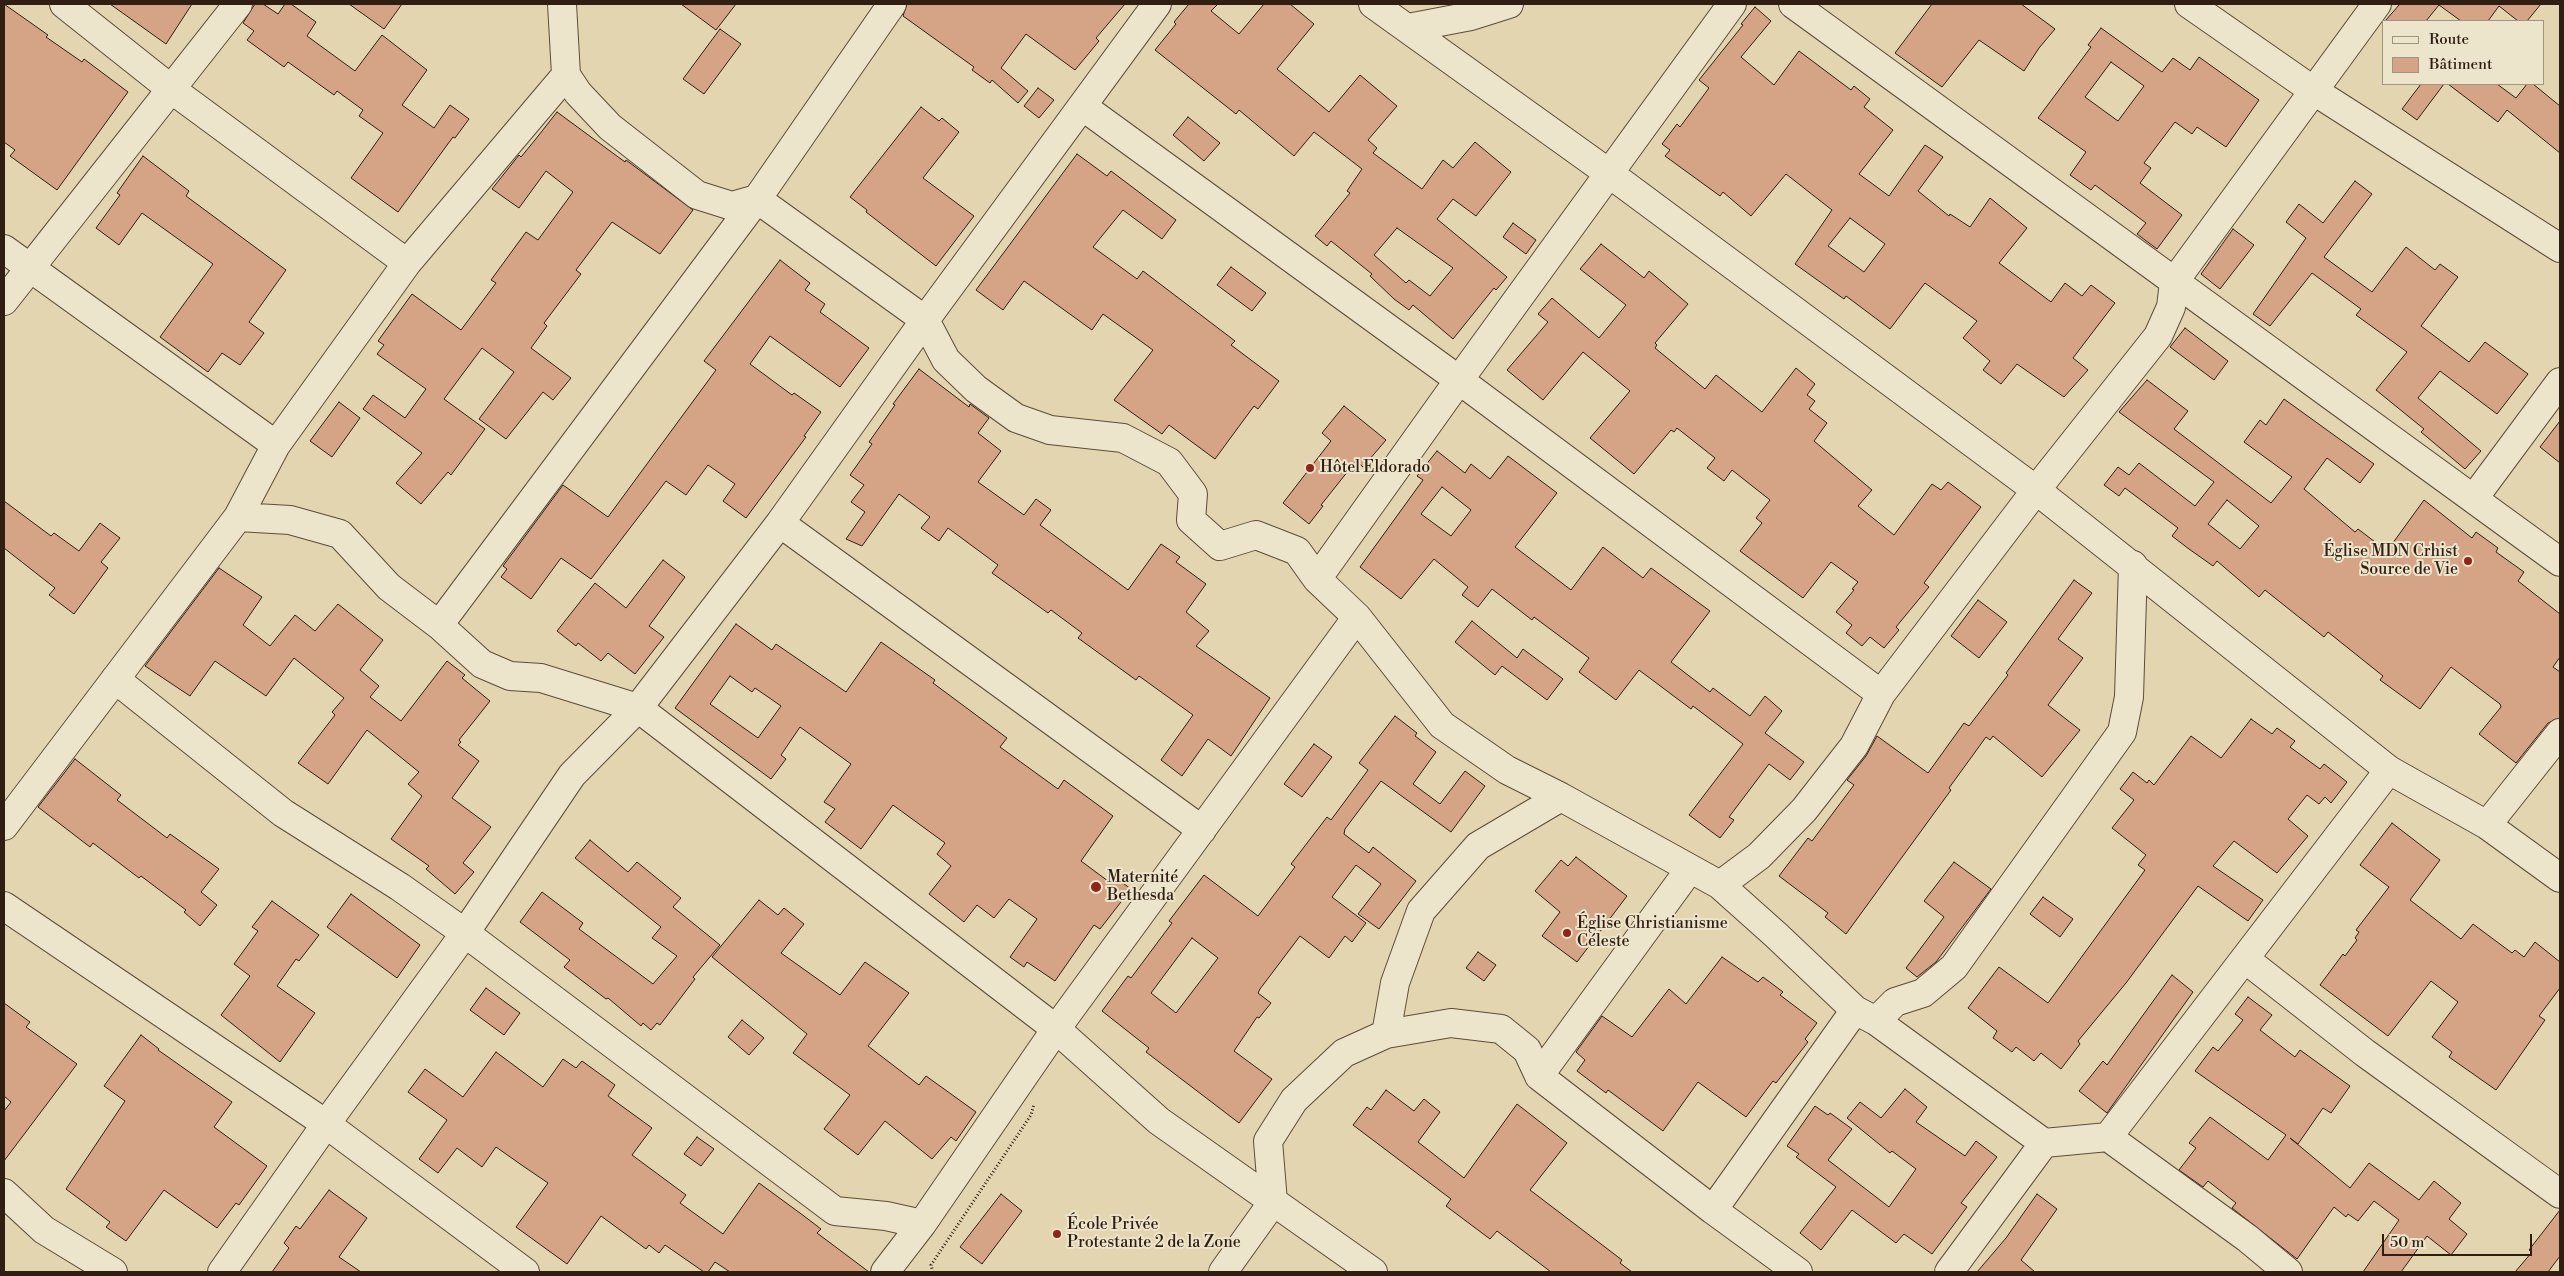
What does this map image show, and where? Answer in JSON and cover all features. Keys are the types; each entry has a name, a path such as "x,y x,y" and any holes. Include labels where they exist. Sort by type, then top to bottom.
{"street":[{"path":"64,4 171,89 407,263"},
{"path":"4,301 238,4"},
{"path":"558,4 566,75 578,93 610,127 697,195 732,206 756,199"},
{"path":"439,625 756,199 892,4"},
{"path":"222,1272 326,1124 466,933 572,775 638,708 780,523 925,320 1157,4"},
{"path":"1373,4 1610,174 2036,490 2133,565 2389,770 2487,825 2560,878"},
{"path":"1408,28 1471,16 1510,4"},
{"path":"1318,579 1459,380 1732,4"},
{"path":"1792,4 2560,562"},
{"path":"2189,4 2314,91 2560,248"},
{"path":"1720,886 1759,856 1804,810 1854,746 1881,694 2036,490 2158,336 2172,307 2174,282 2377,4"},
{"path":"4,826 238,517 276,445 407,263 566,75"},
{"path":"1082,106 1459,380 1881,694"},
{"path":"756,199 925,320 946,360 976,389 1016,418 1050,430 1123,438 1169,462 1193,494 1191,520 1220,546 1256,535 1297,551 1318,579 1356,617 1442,724 1507,770 1561,797 1688,870 1720,886 1865,1016 2044,1142 2108,1137 2247,1238 2288,1272"},
{"path":"4,249 276,445"},
{"path":"2474,498 2560,382"},
{"path":"238,517 290,520 340,534 389,587 439,625 482,664 510,676 541,678 638,708 1056,1029 1159,1121 1373,1272"},
{"path":"780,523 1202,830"},
{"path":"1713,1210 1865,1016 1895,1002 1923,993 1954,967 2122,732 2129,697 2133,565"},
{"path":"885,1272 922,1224 1056,1029 1356,617"},
{"path":"115,679 283,813 400,887 466,933 835,1211 886,1216 922,1224"},
{"path":"2487,825 2560,733"},
{"path":"2108,1137 2389,770"},
{"path":"1386,1034 1395,983 1421,911 1478,846 1561,797"},
{"path":"1539,1076 1688,870"},
{"path":"4,906 326,1124 525,1272"},
{"path":"2245,959 2365,1053 2560,1194"},
{"path":"1223,1272 1273,1202 1268,1141 1294,1100 1344,1053 1386,1034 1451,1023 1501,1029 1527,1050 1539,1076 1713,1210 1798,1272"},
{"path":"1949,1272 2044,1142"},
{"path":"4,1193 44,1230 113,1272"}],"building":[{"path":"4,4 48,35 46,37 82,62 84,59 128,92 57,190 10,156 15,150 4,142"},
{"path":"110,4 192,4 166,44"},
{"path":"255,4 263,4 278,14 285,4 291,4 316,22 307,36 355,71 382,35 427,70 402,105 434,128 450,105 469,119 455,138 453,137 398,212 351,178 383,133 359,116 363,110 337,91 334,95 288,62 284,67 247,40 254,31 243,23"},
{"path":"349,4 402,4 384,29"},
{"path":"681,4 736,4 716,30"},
{"path":"907,4 1125,4 1096,38 1099,41 1075,70 1026,34 1001,68 1028,91 1018,103 992,80 990,83 972,70 974,67 903,16"},
{"path":"1189,4 1218,4 1211,11 1239,34 1264,4 1290,4 1314,24 1277,69 1329,112 1360,75 1397,106 1368,140 1377,148 1373,153 1422,189 1443,160 1453,168 1475,142 1511,172 1476,216 1453,199 1437,219 1507,277 1496,290 1494,288 1453,339 1413,305 1409,310 1394,299 1370,276 1372,274 1331,241 1327,246 1315,236 1350,193 1347,191 1362,169 1314,132 1294,156 1239,110 1236,114 1155,50 1176,24 1174,22","holes":["1397,228 1453,268 1430,296 1409,280 1406,283 1374,255"]},
{"path":"1932,4 2021,4 2055,29 2039,48 2024,71 1979,40 1942,87 1895,53"},
{"path":"2400,4 2541,4 2528,20 2517,20 2499,6 2489,20 2460,20 2439,5 2427,20 2386,20"},
{"path":"1755,7 1771,21 1741,57 1774,85 1799,51 1851,90 1854,86 1870,99 1864,107 1893,130 1859,174 1889,196 1925,145 1943,157 1918,191 1949,216 1950,214 1970,227 1990,198 2027,228 1999,263 2051,302 2065,283 2082,296 2091,285 2115,303 2073,358 2088,370 2064,397 2017,364 2001,384 1983,370 1990,361 1963,338 1977,321 1925,283 1890,329 1846,296 1844,299 1795,264 1832,210 1786,174 1751,216 1723,192 1720,196 1665,156 1670,150 1662,144 1677,124 1680,127 1709,88 1699,80 1743,25 1741,24","holes":["1850,218 1885,244 1864,272 1828,246"]},
{"path":"2101,28 2162,72 2173,58 2190,70 2199,57 2259,100 2226,147 2197,127 2192,134 2175,122 2144,163 2151,168 2140,183 2182,215 2157,249 2137,234 2146,223 2095,185 2091,190 2070,175 2086,152 2038,118 2091,47 2088,45","holes":["2111,62 2144,86 2118,121 2085,97"]},
{"path":"720,29 741,44 704,94 683,79"},
{"path":"2420,85 2443,85 2417,120 2402,109"},
{"path":"2449,85 2498,85 2516,98 2526,85 2534,85 2560,106 2560,153 2507,110 2498,122"},
{"path":"1038,88 1054,100 1039,118 1024,106"},
{"path":"921,107 939,121 942,118 959,132 923,178 974,216 936,266 866,212 867,210 850,197"},
{"path":"557,112 693,210 660,254 612,222 576,270 581,274 544,323 547,326 531,348 571,378 553,400 543,392 506,439 479,419 514,372 482,348 444,399 485,429 451,475 448,472 421,504 396,483 422,453 363,409 373,395 405,418 426,389 377,354 384,345 378,341 412,294 461,330 496,283 491,280 526,232 538,240 573,192 546,171 519,208 492,189 519,155 521,157"},
{"path":"1188,117 1220,143 1204,161 1173,135"},
{"path":"1077,154 1107,176 1111,171 1176,220 1162,239 1123,210 1093,247 1137,279 1143,271 1235,341 1231,345 1279,381 1258,409 1254,406 1215,459 1169,425 1162,434 1114,400 1153,350 1103,314 1092,330 1024,281 1003,310 976,290"},
{"path":"143,156 189,191 186,196 286,270 249,322 264,333 240,365 222,353 208,372 160,337 213,264 142,213 119,245 96,228 120,195 117,193"},
{"path":"2355,181 2372,194 2324,257 2372,292 2406,247 2435,270 2440,264 2458,277 2421,326 2469,362 2485,342 2528,374 2497,414 2440,371 2418,398 2481,451 2465,469 2421,432 2424,429 2376,390 2407,352 2356,315 2361,309 2312,273 2270,326 2253,314 2306,238 2286,222 2299,204 2323,223"},
{"path":"1513,223 1536,240 1526,254 1503,237"},
{"path":"2233,229 2254,245 2220,289 2201,274"},
{"path":"1601,244 1644,278 1649,271 1688,304 1655,343 1657,345 1655,348 1705,389 1716,375 1762,412 1796,368 1815,384 1807,395 1815,401 1809,409 1827,423 1814,441 1872,490 1858,506 1894,535 1932,484 1941,490 1948,482 1981,507 1924,583 1929,587 1896,627 1899,630 1884,648 1870,637 1862,646 1846,633 1852,625 1836,612 1854,590 1852,589 1858,582 1831,562 1803,598 1740,551 1762,523 1756,518 1770,500 1732,470 1724,481 1707,468 1715,458 1677,428 1674,432 1671,430 1634,474 1590,438 1630,391 1583,352 1543,400 1507,370 1548,322 1538,314 1552,298 1599,338 1626,305 1580,269"},
{"path":"780,260 810,283 805,290 825,304 820,312 869,348 840,387 770,336 750,364 792,395 794,393 821,412 804,436 806,437 746,518 723,501 735,484 708,465 686,495 666,481 591,579 561,558 531,599 501,577 507,569 503,566 563,485 608,517 716,370 704,361"},
{"path":"1231,267 1266,293 1252,311 1217,285"},
{"path":"2185,328 2228,361 2214,380 2170,347"},
{"path":"919,369 969,407 970,404 989,418 978,433 1001,451 978,482 1024,515 1036,499 1051,510 1040,525 1128,590 1161,544 1180,557 1176,562 1206,584 1186,612 1209,631 1196,646 1270,698 1231,756 1208,739 1182,776 1161,760 1193,715 1139,676 1136,680 1078,638 1082,633 1051,610 1048,613 992,573 998,565 948,528 939,541 921,528 930,517 899,494 862,546 846,539 865,512 851,502 864,485 850,475 872,444 869,442 895,405 893,404"},
{"path":"2147,380 2188,411 2174,429 2271,503 2292,477 2244,442 2260,420 2266,425 2284,399 2374,464 2360,483 2327,458 2304,489 2355,532 2358,529 2387,551 2424,500 2472,538 2476,532 2498,548 2496,552 2524,572 2518,581 2560,614 2560,657 2553,667 2560,672 2560,718 2548,723 2516,763 2479,734 2501,707 2500,704 2451,667 2420,709 2380,680 2383,676 2328,632 2324,637 2265,590 2259,597 2217,561 2213,566 2172,536 2178,528 2125,488 2119,496 2104,485 2118,467 2129,475 2139,463 2195,506 2214,482 2119,412","holes":["2227,500 2259,526 2240,549 2208,524"]},
{"path":"339,402 360,418 332,457 310,441"},
{"path":"1344,406 1386,440 1363,467 1356,461 1321,505 1323,506 1309,524 1283,503 1331,441 1322,433"},
{"path":"2560,421 2560,463 2540,447"},
{"path":"1437,451 1465,473 1471,464 1490,479 1508,456 1557,493 1515,547 1571,590 1603,547 1643,578 1651,568 1710,611 1671,662 1710,692 1713,688 1750,716 1765,696 1782,711 1765,733 1804,762 1790,780 1769,764 1729,817 1734,820 1720,838 1689,815 1743,744 1693,706 1691,709 1639,670 1616,700 1579,672 1589,658 1534,617 1532,620 1492,589 1478,607 1462,595 1468,587 1434,559 1401,599 1360,567 1423,480 1417,476","holes":["1442,487 1471,510 1451,536 1421,514"]},
{"path":"4,501 51,536 54,533 79,551 100,523 120,538 101,562 108,568 74,614 49,595 55,588 4,548"},
{"path":"663,560 685,577 649,626 664,637 635,674 608,653 601,661 578,643 576,646 557,631 595,583 626,608"},
{"path":"219,568 262,597 243,625 270,646 295,615 315,631 338,604 383,640 360,670 379,686 370,697 401,721 447,661 465,675 462,678 490,701 459,740 461,742 458,745 479,761 452,798 491,827 463,863 474,872 455,894 426,869 429,866 391,839 422,796 408,784 419,772 367,730 328,784 298,763 335,715 332,712 344,698 294,658 266,696 215,661 190,696 145,666"},
{"path":"2074,580 2092,593 2058,639 2083,658 2048,705 2080,730 2042,777 1993,736 1990,740 1986,737 1949,788 1951,790 1846,934 1825,917 1828,913 1779,876 1808,838 1812,841 1854,785 1847,780 1866,756 1877,736 1928,773 1964,723 1969,726 2008,675 2006,673"},
{"path":"1978,600 2007,622 1979,658 1951,636"},
{"path":"1472,621 1517,658 1523,649 1563,679 1547,700 1502,666 1495,675 1455,642"},
{"path":"736,624 772,650 776,644 846,692 881,642 935,680 933,683 1007,738 1000,747 1058,789 1064,780 1113,816 1081,861 1112,884 1116,878 1131,889 1100,929 1094,925 1055,981 1027,962 1024,967 1010,957 1037,919 1009,899 994,918 977,905 964,922 929,894 951,866 937,854 945,843 893,805 861,849 825,822 835,809 824,802 851,764 800,727 781,755 786,759 771,779 675,708","holes":["730,676 752,692 755,688 781,706 758,738 710,704"]},
{"path":"1395,716 1417,733 1415,736 1436,752 1413,784 1440,804 1465,771 1485,786 1451,832 1381,781 1345,829 1344,834 1369,853 1373,847 1416,881 1379,929 1358,914 1381,884 1356,865 1332,897 1366,923 1352,942 1345,936 1329,958 1300,936 1260,989 1258,993 1271,1003 1259,1018 1257,1017 1234,1051 1272,1079 1239,1123 1146,1052 1149,1048 1102,1011 1128,976 1131,978 1172,923 1169,921 1204,875 1258,916 1295,867 1291,864 1327,817 1331,820 1368,770 1359,763","holes":["1192,938 1218,958 1176,1013 1151,993"]},
{"path":"2251,719 2272,734 2277,728 2295,741 2290,747 2320,769 2324,764 2347,782 2331,803 2325,797 2319,804 2307,795 2288,819 2308,836 2277,873 2234,841 2213,866 2263,900 2248,921 2198,886 2126,983 2078,1041 2080,1044 2061,1069 2041,1053 2034,1061 2016,1047 2012,1052 1993,1038 1997,1031 1968,1008 1999,967 2048,1003 2145,870 2138,865 2146,855 2112,828 2134,800 2120,789 2133,772 2147,783 2149,780 2154,785 2191,736 2221,758"},
{"path":"1314,744 1332,757 1302,797 1284,784"},
{"path":"75,759 121,795 117,800 167,838 170,834 219,869 201,892 217,905 200,926 184,912 186,910 141,876 139,878 93,843 90,847 38,807"},
{"path":"2392,823 2440,860 2410,900 2461,939 2473,924 2512,953 2515,950 2524,957 2535,942 2560,962 2560,988 2539,1016 2545,1020 2496,1090 2449,1057 2452,1052 2432,1037 2458,1002 2431,981 2388,1036 2320,985 2343,954 2345,956 2357,940 2355,938 2359,932 2356,930 2389,887 2360,865"},
{"path":"590,840 628,872 637,862 681,898 673,907 720,945 693,977 695,979 660,1025 657,1023 651,1030 643,1023 641,1026 608,998 606,999 564,967 570,960 520,922 542,892 583,923 579,929 653,984 677,956 652,938 661,927 575,858"},
{"path":"1576,857 1627,896 1577,962 1542,936 1560,912 1535,891 1561,860 1568,866"},
{"path":"1954,862 1991,889 1936,962 1917,977 1906,968 1944,917 1924,901"},
{"path":"351,894 420,945 397,978 327,927"},
{"path":"2043,897 2073,919 2060,937 2030,914"},
{"path":"759,900 778,915 784,908 804,924 781,953 840,995 865,962 909,993 868,1046 919,1085 926,1076 976,1112 956,1141 951,1137 932,1159 885,1121 858,1155 824,1129 850,1095 793,1053 807,1034 712,957"},
{"path":"272,901 319,935 299,961 296,959 277,986 315,1013 280,1062 221,1015 250,976 234,964 258,931 252,927"},
{"path":"1478,952 1496,965 1484,981 1466,968"},
{"path":"1722,957 1758,982 1763,977 1783,992 1780,995 1817,1023 1805,1039 1808,1042 1776,1083 1773,1081 1746,1117 1698,1082 1663,1131 1608,1090 1606,1093 1577,1071 1585,1060 1576,1052 1602,1016 1632,1037 1669,989 1686,1004"},
{"path":"2172,975 2193,992 2107,1113 2079,1091 2103,1061 2107,1065"},
{"path":"486,988 520,1013 504,1035 470,1010"},
{"path":"2248,997 2272,1015 2260,1030 2295,1057 2300,1050 2350,1086 2331,1113 2323,1108 2298,1144 2290,1138 2350,1188 2369,1163 2419,1200 2434,1181 2461,1203 2449,1219 2467,1234 2451,1255 2427,1236 2401,1272 2363,1272 2399,1220 2374,1201 2358,1221 2348,1214 2346,1217 2334,1207 2297,1259 2232,1208 2236,1203 2208,1181 2203,1187 2179,1170 2196,1148 2189,1143 2210,1117 2268,1160 2286,1135 2195,1071 2213,1047 2218,1051 2243,1020 2235,1014"},
{"path":"4,1003 30,1022 26,1027 77,1064 4,1161 4,1111 11,1102 4,1096"},
{"path":"742,1020 764,1038 749,1055 728,1037"},
{"path":"141,1035 158,1050 232,1102 214,1127 267,1166 239,1205 236,1203 217,1228 164,1190 126,1241 106,1227 110,1222 66,1189 125,1101 104,1086"},
{"path":"496,1052 543,1087 563,1059 576,1068 582,1061 615,1085 608,1096 652,1128 632,1155 686,1195 680,1203 723,1234 759,1183 821,1229 817,1233 869,1272 730,1272 715,1262 708,1272 704,1272 665,1245 659,1253 649,1245 646,1249 601,1216 567,1264 516,1227 548,1183 496,1147 482,1167 457,1148 438,1173 419,1159 447,1120 408,1092 425,1069 463,1097"},
{"path":"1905,1089 1927,1107 1916,1122 1965,1156 1976,1141 1997,1157 1961,1203 1967,1207 1932,1254 1904,1234 1896,1243 1852,1210 1821,1250 1800,1233 1836,1187 1796,1157 1799,1154 1787,1146 1815,1106 1828,1115 1830,1113 1852,1129 1828,1160 1889,1207 1916,1169 1892,1151 1890,1153 1847,1118 1860,1102 1881,1118"},
{"path":"1386,1090 1414,1111 1424,1099 1440,1112 1418,1142 1464,1178 1517,1104 1567,1143 1530,1190 1622,1260 1620,1263 1632,1272 1551,1272 1497,1231 1490,1239 1446,1206 1451,1199 1353,1125 1367,1107 1371,1110"},
{"path":"697,1137 714,1149 701,1166 684,1154"},
{"path":"329,1190 367,1218 339,1257 361,1272 272,1272 289,1248 284,1243 296,1226 300,1229"},
{"path":"1001,1194 1022,1211 982,1264 960,1247"},
{"path":"2037,1194 2057,1209 2021,1260 2035,1272 1977,1272 2006,1238"},
{"path":"2560,1210 2560,1256 2548,1272 2515,1272 2532,1252 2529,1250"}],"place":[{"name":"Hôtel Eldorado","path":"1310,468"},
{"name":"Église MDN Crhist Source de Vie","path":"2468,561"},
{"name":"Maternité Bethesda","path":"1096,887"},
{"name":"Église Christianisme Céleste","path":"1567,933"},
{"name":"École Privée Protestante 2 de la Zone","path":"1057,1234"}]}
